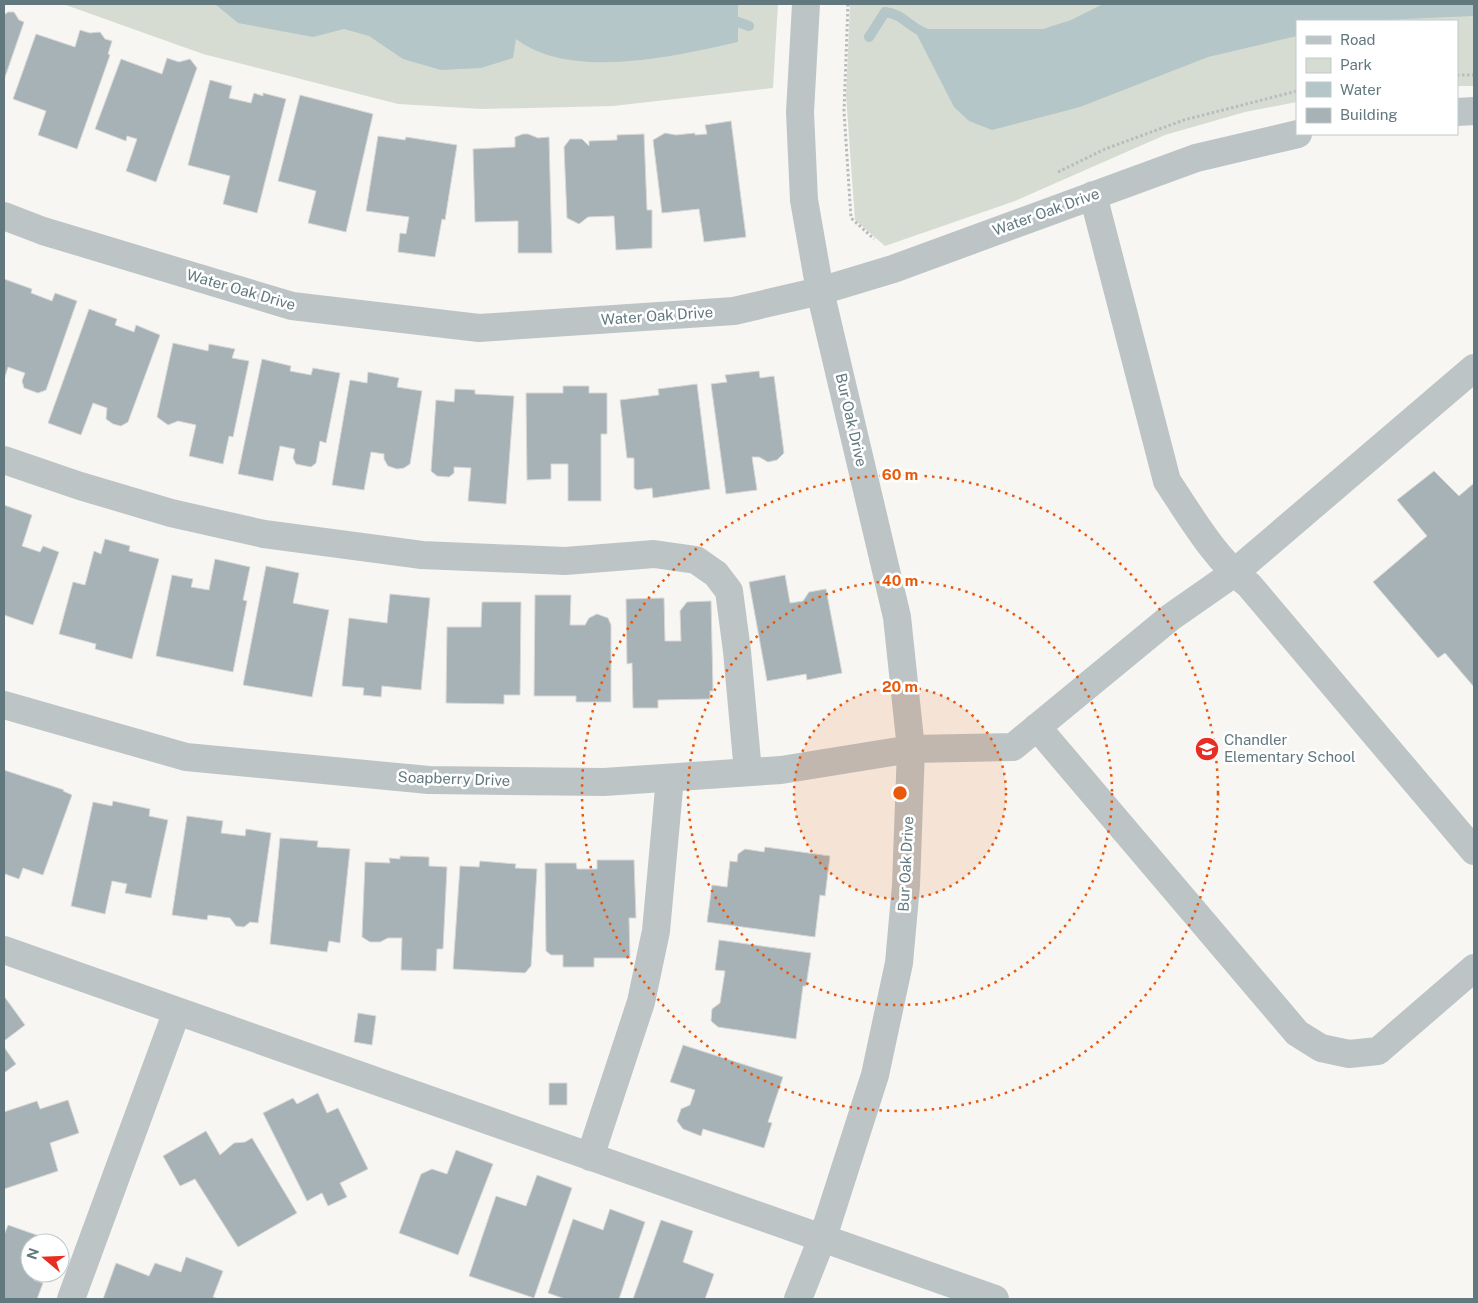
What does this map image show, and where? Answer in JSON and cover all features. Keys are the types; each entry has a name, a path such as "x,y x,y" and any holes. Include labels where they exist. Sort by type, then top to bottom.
{"street":[{"name":"Bur Oak Drive","path":"798,1299 822,1240 875,1075 899,963 906,885 911,749 897,617 820,291 804,200 800,112 806,4"},
{"path":"1458,112 1474,112"},
{"name":"Water Oak Drive","path":"4,216 43,231 292,306 479,328 734,311 820,291 893,269 1196,158 1296,134"},
{"path":"1093,195 1167,481 1186,510 1234,573 1249,585 1474,851"},
{"name":"Soapberry Drive","path":"4,705 186,757 429,780 604,782 781,770 911,749 1013,747 1171,617 1234,573 1474,368"},
{"path":"4,460 80,486 172,513 264,534 422,555 565,561 654,554 696,560 716,574 729,592 737,651 748,772"},
{"path":"1038,727 1297,1034 1322,1048 1349,1054 1378,1051 1474,968"},
{"path":"590,1157 641,1002 656,932 670,778"},
{"path":"4,950 822,1240 995,1299"},
{"path":"71,1299 177,1011"}],"path":[{"path":"848,4 844,111 851,218 873,240 882,237"},
{"path":"1458,75 1474,75"},
{"path":"1056,173 1105,149 1184,120 1296,91"}],"green space":[{"path":"63,4 778,4 773,88 613,106 482,109 398,104 203,54"},
{"path":"850,4 1474,4 1474,86 1458,86 1458,20 1296,20 1296,102 1245,112 1165,135 1015,201 885,246 855,220 846,96"}],"water":[{"path":"215,4 738,4 738,42 655,58 594,62 565,59 539,52 516,39 513,58 481,68 441,70 403,59 369,36 344,29 313,37 238,23"},
{"path":"1103,4 1474,4 1474,16 1384,20 1296,20 1296,36 1208,57 1080,107 992,130 969,121 954,107 914,29 1043,29 1071,20"}],"building":[{"path":"8,12 14,12 19,20 24,22 4,80 4,15"},
{"path":"80,30 90,33 100,32 105,39 112,41 108,54 110,55 77,149 38,135 46,111 13,99 36,34 75,47"},
{"path":"167,58 179,62 190,59 197,68 156,182 126,171 137,139 127,136 126,141 95,129 121,59 162,74"},
{"path":"210,80 232,86 229,98 251,103 254,93 263,96 263,93 286,99 257,213 223,204 230,176 188,165"},
{"path":"300,95 373,114 346,232 308,223 316,191 278,181"},
{"path":"731,121 746,237 704,242 699,209 662,213 653,140 665,133 676,135 707,134 705,125"},
{"path":"523,134 538,138 549,137 552,253 518,253 518,221 475,222 473,149 515,147 515,137"},
{"path":"644,134 647,210 652,210 652,248 616,250 614,216 588,217 579,224 567,218 564,147 570,139 582,139 589,146 589,141 617,140 617,135"},
{"path":"378,136 405,140 406,137 457,145 445,220 442,219 435,257 398,252 400,233 406,234 409,217 366,211"},
{"path":"4,279 32,289 31,293 52,301 55,293 77,301 46,390 38,393 24,388 22,381 25,373 8,367 4,380"},
{"path":"89,309 117,319 115,325 134,332 136,325 160,335 128,422 121,426 113,424 106,419 107,408 93,403 81,435 48,423"},
{"path":"173,343 208,351 209,344 235,349 232,358 249,361 233,437 229,436 223,464 189,456 196,425 178,421 168,425 157,417"},
{"path":"262,359 291,366 290,371 311,375 313,368 340,373 326,443 320,441 316,463 311,467 296,464 293,458 295,449 280,446 273,481 238,474"},
{"path":"759,371 760,378 774,376 784,453 777,460 768,462 759,457 752,457 757,490 726,494 711,384 727,382 725,375"},
{"path":"368,372 399,378 397,387 422,391 410,464 404,468 397,469 388,466 384,459 384,454 371,452 364,490 332,485 350,380 367,383"},
{"path":"697,384 710,489 653,498 652,488 637,490 634,488 634,458 627,458 620,400 659,395 658,389"},
{"path":"563,386 589,386 589,393 607,393 607,434 601,434 601,501 568,501 568,464 551,464 551,479 527,480 526,393 563,393"},
{"path":"455,389 475,390 475,394 514,396 506,504 468,501 471,468 454,467 454,473 449,477 437,476 431,471 436,400 454,402"},
{"path":"1434,471 1459,496 1474,483 1474,687 1445,653 1438,658 1373,582 1427,536 1397,500"},
{"path":"4,505 32,515 22,546 40,552 43,546 59,552 33,625 4,615"},
{"path":"105,539 130,546 129,551 159,559 132,659 95,649 96,644 59,634 73,582 85,585 94,551 101,554"},
{"path":"215,559 250,567 243,600 247,601 233,672 156,656 172,575 193,579 191,587 209,590"},
{"path":"266,566 299,573 293,603 329,610 312,697 243,685"},
{"path":"785,575 790,603 803,601 809,592 826,589 842,673 807,680 806,674 767,681 749,582"},
{"path":"390,594 430,598 421,690 382,686 381,697 363,695 364,688 342,686 349,618 387,623"},
{"path":"535,595 571,595 570,625 585,625 589,618 597,614 608,618 611,625 611,702 576,702 576,696 534,696"},
{"path":"664,598 665,641 681,641 680,611 687,602 711,601 713,691 710,691 710,699 658,700 658,708 633,708 632,663 627,664 626,599"},
{"path":"482,602 521,602 520,695 504,695 504,704 446,703 447,627 481,627"},
{"path":"4,770 64,790 72,795 43,875 23,868 19,879 5,874 4,879"},
{"path":"113,801 150,809 149,816 168,820 151,898 125,893 127,884 112,881 105,914 71,906 93,802 112,806"},
{"path":"187,816 223,821 221,833 245,836 246,829 271,833 258,923 250,922 244,927 236,926 230,918 208,915 207,920 172,915"},
{"path":"280,838 318,841 317,847 350,849 340,943 329,941 327,952 270,944"},
{"path":"765,847 830,856 825,896 820,895 815,937 707,922 712,885 727,887 730,861 737,862 738,854 745,849 764,852"},
{"path":"400,856 429,857 429,866 447,867 443,949 437,949 436,971 401,970 402,938 388,938 380,942 370,942 362,937 365,862 390,863 389,858 400,859"},
{"path":"597,860 634,860 636,918 629,918 630,958 594,958 594,967 563,967 563,955 551,955 546,951 545,863 576,863 577,869 597,869"},
{"path":"480,861 516,864 515,868 537,869 531,966 525,973 453,969 460,866 479,867"},
{"path":"719,940 811,953 806,986 803,986 796,1039 718,1027 711,1021 712,1009 720,1003 725,971 715,970"},
{"path":"4,996 25,1025 4,1041"},
{"path":"358,1013 376,1016 372,1045 354,1042"},
{"path":"683,1045 783,1077 768,1122 772,1123 764,1148 703,1129 701,1136 683,1129 677,1121 681,1109 690,1105 695,1090 670,1082"},
{"path":"4,1047 16,1064 4,1073"},
{"path":"549,1083 567,1083 567,1105 549,1105"},
{"path":"318,1093 327,1113 338,1108 368,1169 340,1183 347,1197 328,1206 322,1193 307,1201 263,1113 293,1098 297,1104"},
{"path":"68,1100 79,1133 50,1143 58,1171 4,1189 4,1112 37,1101 40,1109"},
{"path":"206,1131 220,1155 234,1143 245,1142 252,1138 297,1213 238,1247 195,1179 180,1186 163,1156"},
{"path":"456,1150 493,1164 458,1255 399,1233 421,1174 432,1169 447,1174"},
{"path":"537,1175 572,1188 534,1298 469,1276 496,1196 526,1206"},
{"path":"610,1209 645,1222 619,1299 565,1299 548,1293 573,1219 603,1230"},
{"path":"661,1220 693,1231 683,1262 714,1274 705,1299 633,1299"},
{"path":"8,1225 31,1233 20,1233 20,1283 43,1283 37,1299 4,1299 4,1235"},
{"path":"186,1257 223,1271 213,1297 219,1299 103,1299 116,1263 149,1276 155,1263 181,1272"}],"waterway":[{"path":"869,37 885,12 902,18 925,33"},
{"path":"726,22 738,22 749,26"}],"place":[{"name":"Chandler Elementary School","path":"1207,749"}]}
